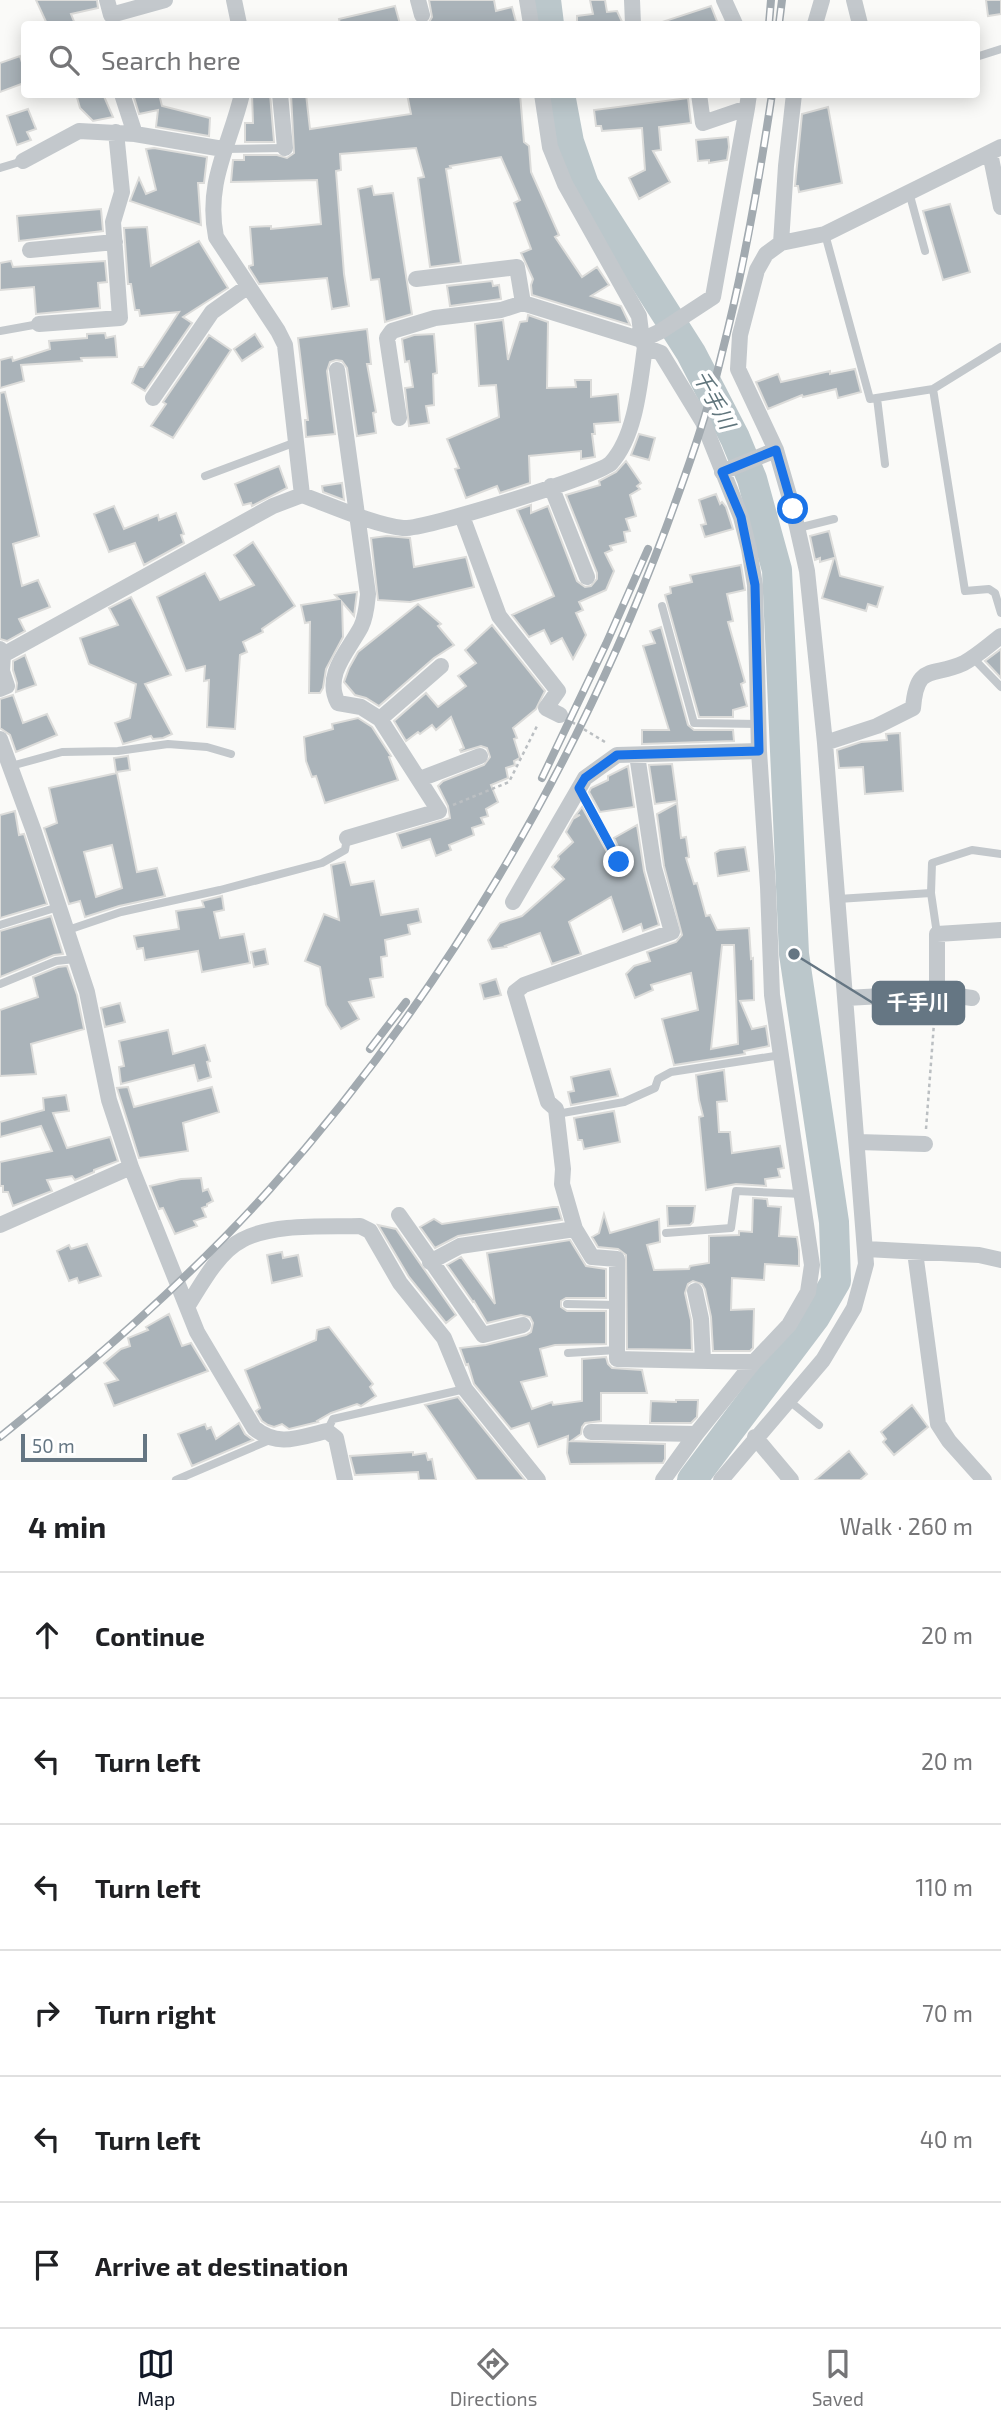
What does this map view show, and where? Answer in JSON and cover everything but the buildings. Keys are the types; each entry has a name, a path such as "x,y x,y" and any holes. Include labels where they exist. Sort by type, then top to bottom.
{"street":[{"path":"107,0 111,15 165,0"},
{"path":"234,0 238,21"},
{"path":"527,0 530,21"},
{"path":"632,0 633,21"},
{"path":"724,0 734,21"},
{"path":"816,21 822,0"},
{"path":"854,0 859,21"},
{"path":"123,98 135,134"},
{"path":"241,98 223,149 213,194 212,218 216,237 285,345 302,495"},
{"path":"280,98 285,148"},
{"path":"0,689 7,686 2,671 1,652 273,506 302,495 404,528 462,516 610,464 630,431 644,343 639,316 565,184 550,147 543,98"},
{"path":"700,98 703,123 748,101"},
{"path":"782,243 786,166 794,98"},
{"path":"644,343 713,297 748,101"},
{"path":"23,161 79,131 135,134 223,149"},
{"path":"39,324 120,317 113,222 122,192 116,132"},
{"path":"721,1480 823,1360 854,1308 866,1264 825,743 807,571 798,528 738,369 740,335 757,270 765,254 782,243 825,234 995,150 1001,207"},
{"path":"30,250 115,242"},
{"path":"415,279 517,267 523,303"},
{"path":"153,398 212,312 247,287"},
{"path":"399,418 387,338 392,331 435,318 501,310 523,303 644,343 662,353 703,422 725,471 741,517 755,585 759,751 772,995 812,1265 808,1292 789,1325 754,1362 663,1480"},
{"path":"337,370 368,594 363,625 338,662 333,693 338,703 361,707 380,719 439,811 346,838"},
{"path":"725,471 771,452"},
{"path":"551,486 587,577"},
{"path":"462,516 499,616 558,691 553,712"},
{"path":"825,743 877,726 913,708 915,687 923,675 965,662 1001,636"},
{"path":"380,719 441,666"},
{"path":"0,739 87,992 109,1100 131,1167 197,1332 254,1429 278,1441 327,1431 336,1438 345,1480"},
{"path":"513,902 585,778 617,755 759,751"},
{"path":"637,755 654,868 672,932 524,985 515,992 548,1102 556,1109 563,1169 562,1184 575,1229 592,1257 617,1259 617,1359 754,1362"},
{"path":"420,779 480,757"},
{"path":"937,993 937,934 1001,930"},
{"path":"846,998 937,993 972,998"},
{"path":"858,1142 925,1144"},
{"path":"0,1225 131,1167"},
{"path":"399,1215 484,1335 523,1325"},
{"path":"187,1307 209,1271 239,1241 253,1234 284,1228 360,1226 370,1231 400,1283 444,1338 465,1389 538,1480"},
{"path":"430,1262 460,1246 575,1229"},
{"path":"866,1249 979,1255 1001,1260"},
{"path":"915,1252 938,1424 949,1441 984,1480"},
{"path":"695,1291 701,1318 703,1360"},
{"path":"591,1432 696,1434"},
{"path":"755,1437 791,1480"}],"lane":[{"path":"980,56 1001,49"},
{"path":"223,149 285,148"},
{"path":"0,168 23,161"},
{"path":"909,192 925,251"},
{"path":"825,234 870,399 933,389 1001,347"},
{"path":"0,331 39,324"},
{"path":"933,389 965,591 989,589 995,593 1001,613"},
{"path":"877,398 885,464"},
{"path":"205,477 296,442"},
{"path":"798,528 834,519"},
{"path":"662,606 694,723 758,724"},
{"path":"972,657 1001,687"},
{"path":"11,766 62,752 118,751 168,744 208,747 231,754"},
{"path":"579,788 619,862"},
{"path":"65,931 121,912 322,863 345,850 346,838"},
{"path":"937,934 932,893 932,863 972,850 1001,854"},
{"path":"838,900 932,893"},
{"path":"0,925 58,907"},
{"path":"0,984 56,961 75,959"},
{"path":"557,1114 624,1102 655,1088 658,1079 671,1072 781,1055"},
{"path":"666,1233 731,1228 736,1191 803,1194"},
{"path":"567,1304 617,1305"},
{"path":"568,1353 617,1350"},
{"path":"327,1431 333,1419 465,1389"},
{"path":"788,1400 819,1425"},
{"path":"176,1480 272,1439"}],"path":[{"path":"439,811 509,782 553,712 603,739 617,755"},
{"path":"925,1144 937,993"}],"waterway":[{"name":"千手川","path":"546,0 549,21"},
{"name":"千手川","path":"561,98 569,142 584,185 691,353 735,438 752,479 777,570 794,954 834,1222 836,1281 815,1317 692,1480"}],"railway":[{"path":"769,21 771,0"},
{"path":"779,21 782,0"},
{"path":"0,1437 140,1318 207,1255 270,1189 332,1116 391,1039 447,959 498,877 546,792 590,705 630,617 689,463 704,420 737,289 771,98"},
{"path":"542,778 648,549"},
{"path":"370,1049 406,1002"}],"place":[{"name":"千手川","path":"794,954"}],"route":[{"path":"619,862 579,788 585,778 617,755 759,751 755,585 741,517 722,472 776,450 793,509"}]}
